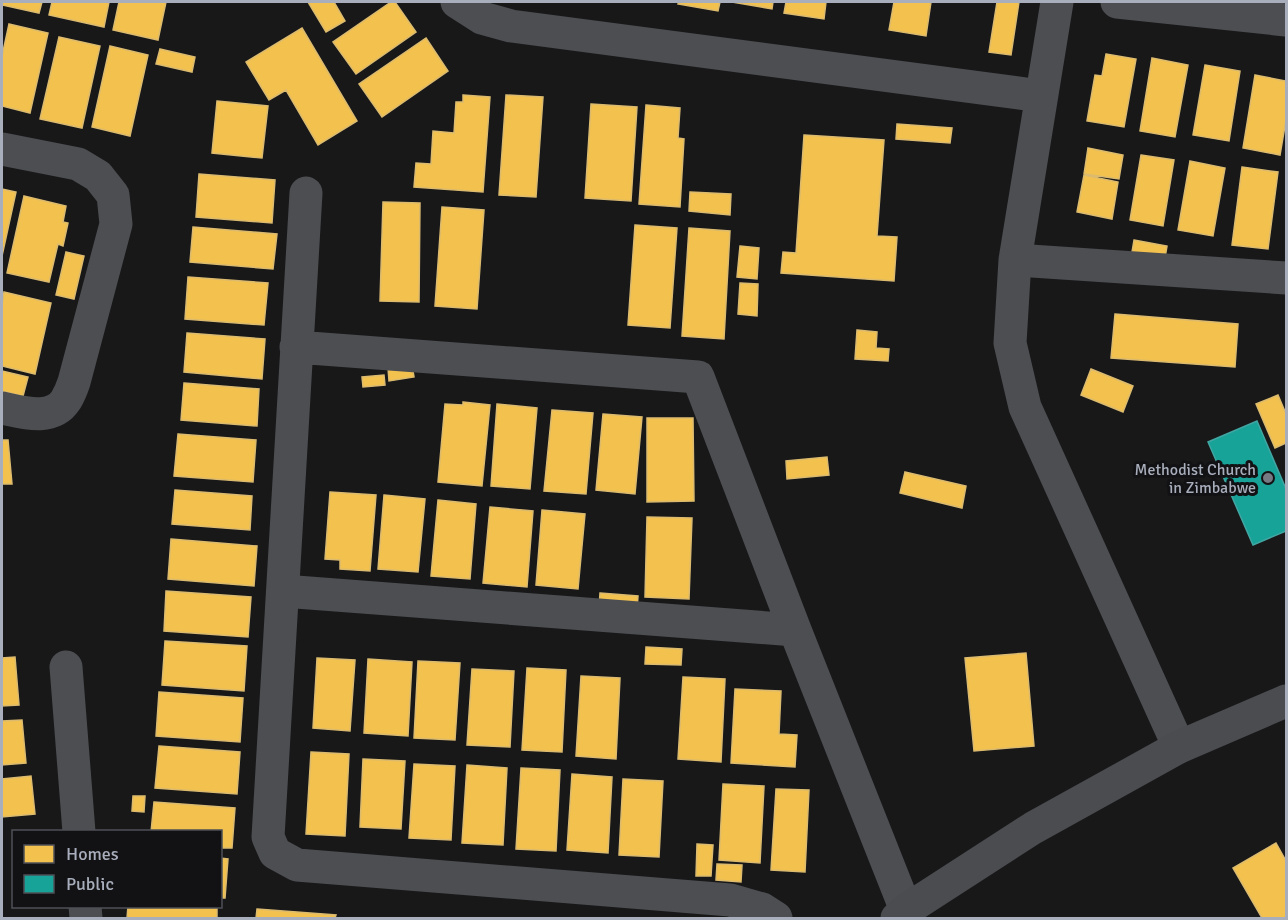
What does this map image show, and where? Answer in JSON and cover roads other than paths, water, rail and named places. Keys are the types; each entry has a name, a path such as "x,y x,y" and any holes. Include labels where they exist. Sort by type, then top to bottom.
{"street":[{"path":"457,2 482,18 511,26 1041,96"},
{"path":"1057,2 1014,260 1010,343 1025,407 1179,747"},
{"path":"1118,2 1287,20"},
{"path":"2,149 78,164 98,176 113,195 116,224 74,382 65,402 51,412 31,414 2,408"},
{"path":"306,193 268,837 275,854 297,865 730,900 762,909 776,918"},
{"path":"1014,260 1287,278"},
{"path":"296,347 699,377 902,914 1033,828 1179,747 1287,701"},
{"path":"283,591 795,630"},
{"path":"66,666 79,830"}],"place":[{"name":"Methodist Church in Zimbabwe","path":"1268,478"}]}
